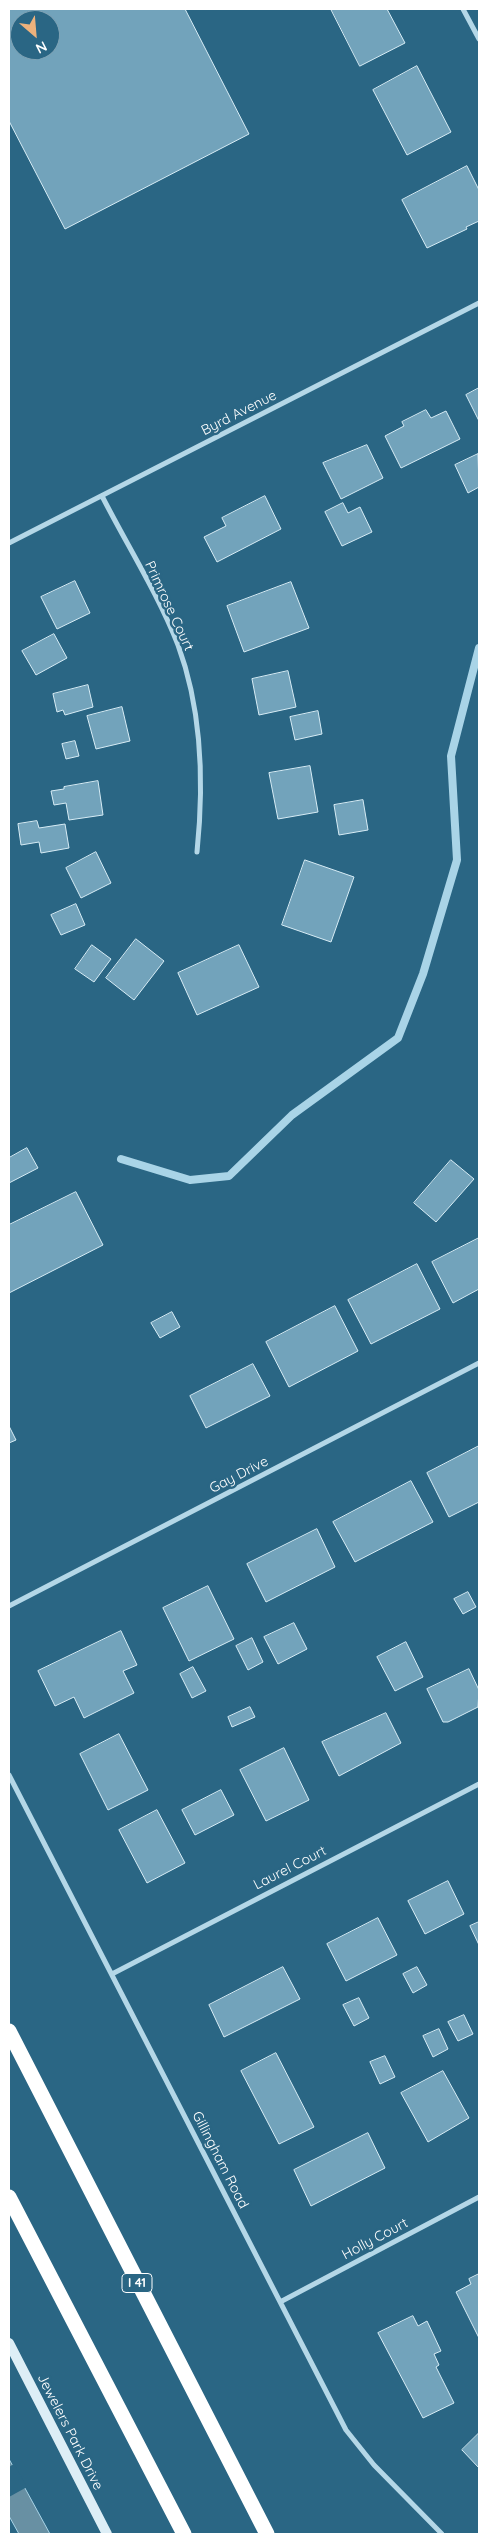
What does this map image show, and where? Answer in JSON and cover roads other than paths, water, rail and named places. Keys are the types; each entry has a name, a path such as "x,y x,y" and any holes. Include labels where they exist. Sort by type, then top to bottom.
{"highway":[{"name":"I 41","path":"9,2031 268,2534"},
{"path":"9,2198 184,2534"}],"street":[{"path":"463,9 479,39"},
{"name":"Byrd Avenue","path":"9,543 479,303"},
{"name":"Primrose Court","path":"102,496 174,638 187,675 196,714 202,805 196,852"},
{"name":"Gay Drive","path":"9,1606 479,1363"},
{"name":"Gillingham Road","path":"9,1775 282,2301 346,2430 374,2465 442,2534"},
{"name":"Laurel Court","path":"112,1974 479,1784"},
{"name":"Holly Court","path":"282,2301 479,2197"},
{"name":"Jewelers Park Drive","path":"9,2343 107,2534"}],"water":[{"path":"9,2459 50,2534 19,2534 9,2516"}],"waterway":[{"path":"121,1159 190,1180 229,1176 292,1115 398,1038 423,974 457,860 451,756 479,648"}]}
